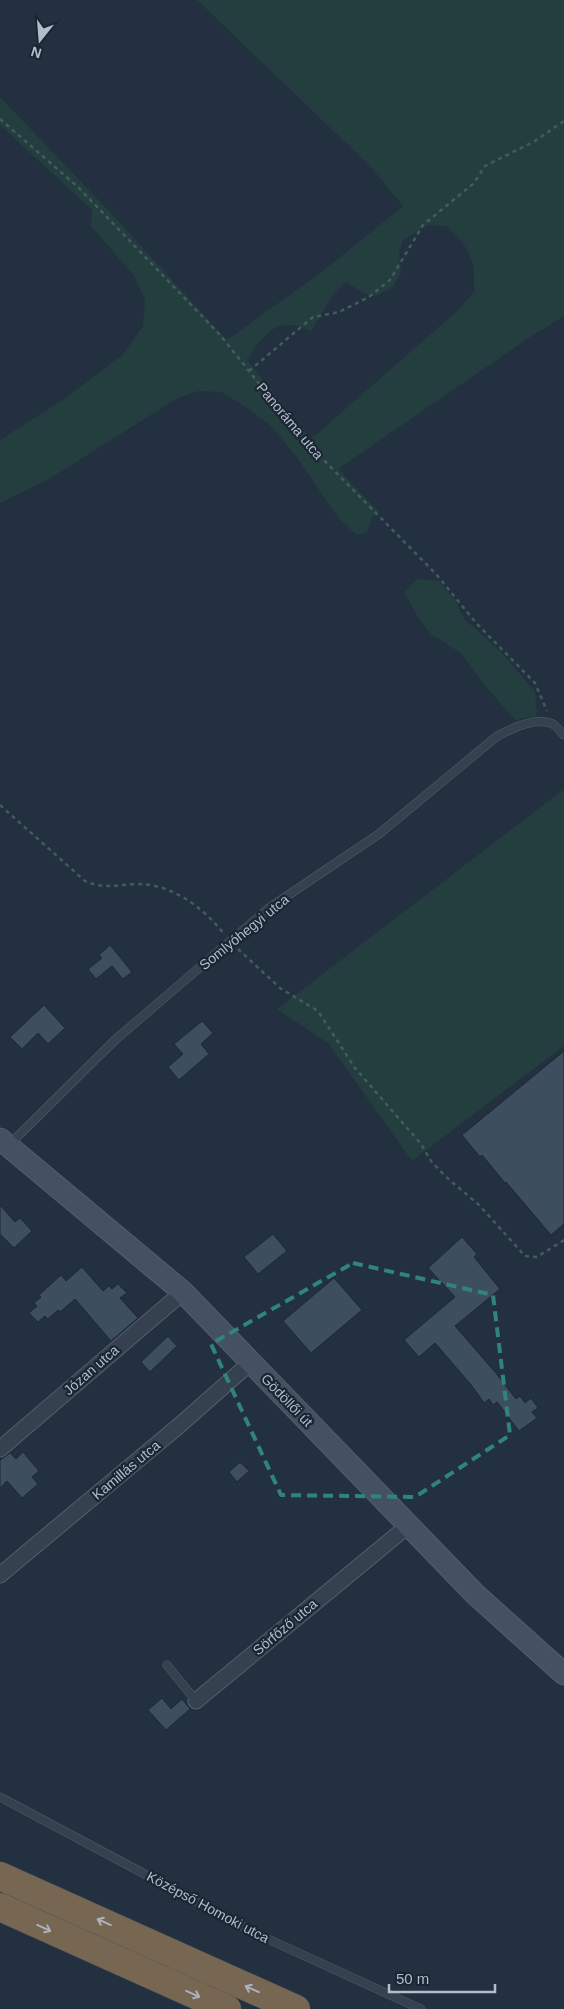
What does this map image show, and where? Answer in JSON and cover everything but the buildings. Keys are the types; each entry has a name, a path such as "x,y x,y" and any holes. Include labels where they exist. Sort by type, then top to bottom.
{"highway":[{"path":"0,1876 296,2009"},
{"path":"0,1908 227,2009"}],"main road":[{"name":"Gödöllői út","path":"4,1142 183,1292 475,1594 564,1674"}],"street":[{"name":"Józan utca","path":"0,1449 183,1292"},
{"name":"Kamillás utca","path":"0,1575 181,1424 251,1362"},
{"name":"Sörfőző utca","path":"196,1701 408,1525"}],"lane":[{"name":"Somlyóhegyi utca","path":"4,1142 116,1040 218,952 231,943 269,908 379,834 496,737 513,727 527,723 543,722 553,724"},
{"path":"553,724 564,736"},
{"name":"Sörfőző utca","path":"167,1665 196,1701"},
{"name":"Középső Homoki utca","path":"0,1797 257,1934 421,2009"}],"path":[{"name":"Panoráma utca","path":"0,119 78,187 221,336 304,440 436,574 477,624 534,683 553,724"},
{"path":"249,371 313,317 339,312 369,297 390,280 422,225 474,183 485,166 535,141 564,121"},
{"path":"0,805 85,881 94,886 138,884 155,886 180,895 200,908 212,919 231,943 264,975 280,988 318,1012 355,1068 421,1144 431,1161 445,1176 479,1205 525,1256 538,1258 564,1240"}],"highlighted area":[{"path":"353,1263 493,1295 510,1435 415,1497 281,1495 211,1344"}],"green space":[{"path":"197,0 564,0 564,316 530,337 338,469 379,512 372,517 367,532 357,535 339,519 295,455 271,426 249,409 221,392 199,391 176,399 49,479 0,503 0,440 70,395 123,354 143,326 145,300 134,276 91,226 92,210 0,125 0,97 110,212 227,340 323,271 403,206 369,165","holes":["429,225 446,226 470,255 474,270 474,292 457,311 311,439 247,360 265,335 277,327 294,325 311,331 333,295 346,282 363,293 376,296 393,287 401,273 399,253 403,240"]},
{"path":"418,579 439,581 455,600 464,619 501,652 535,691 537,716 515,720 482,682 462,654 431,634 419,619 404,592"},
{"path":"564,789 564,1046 412,1161 328,1043 277,1009"}]}
